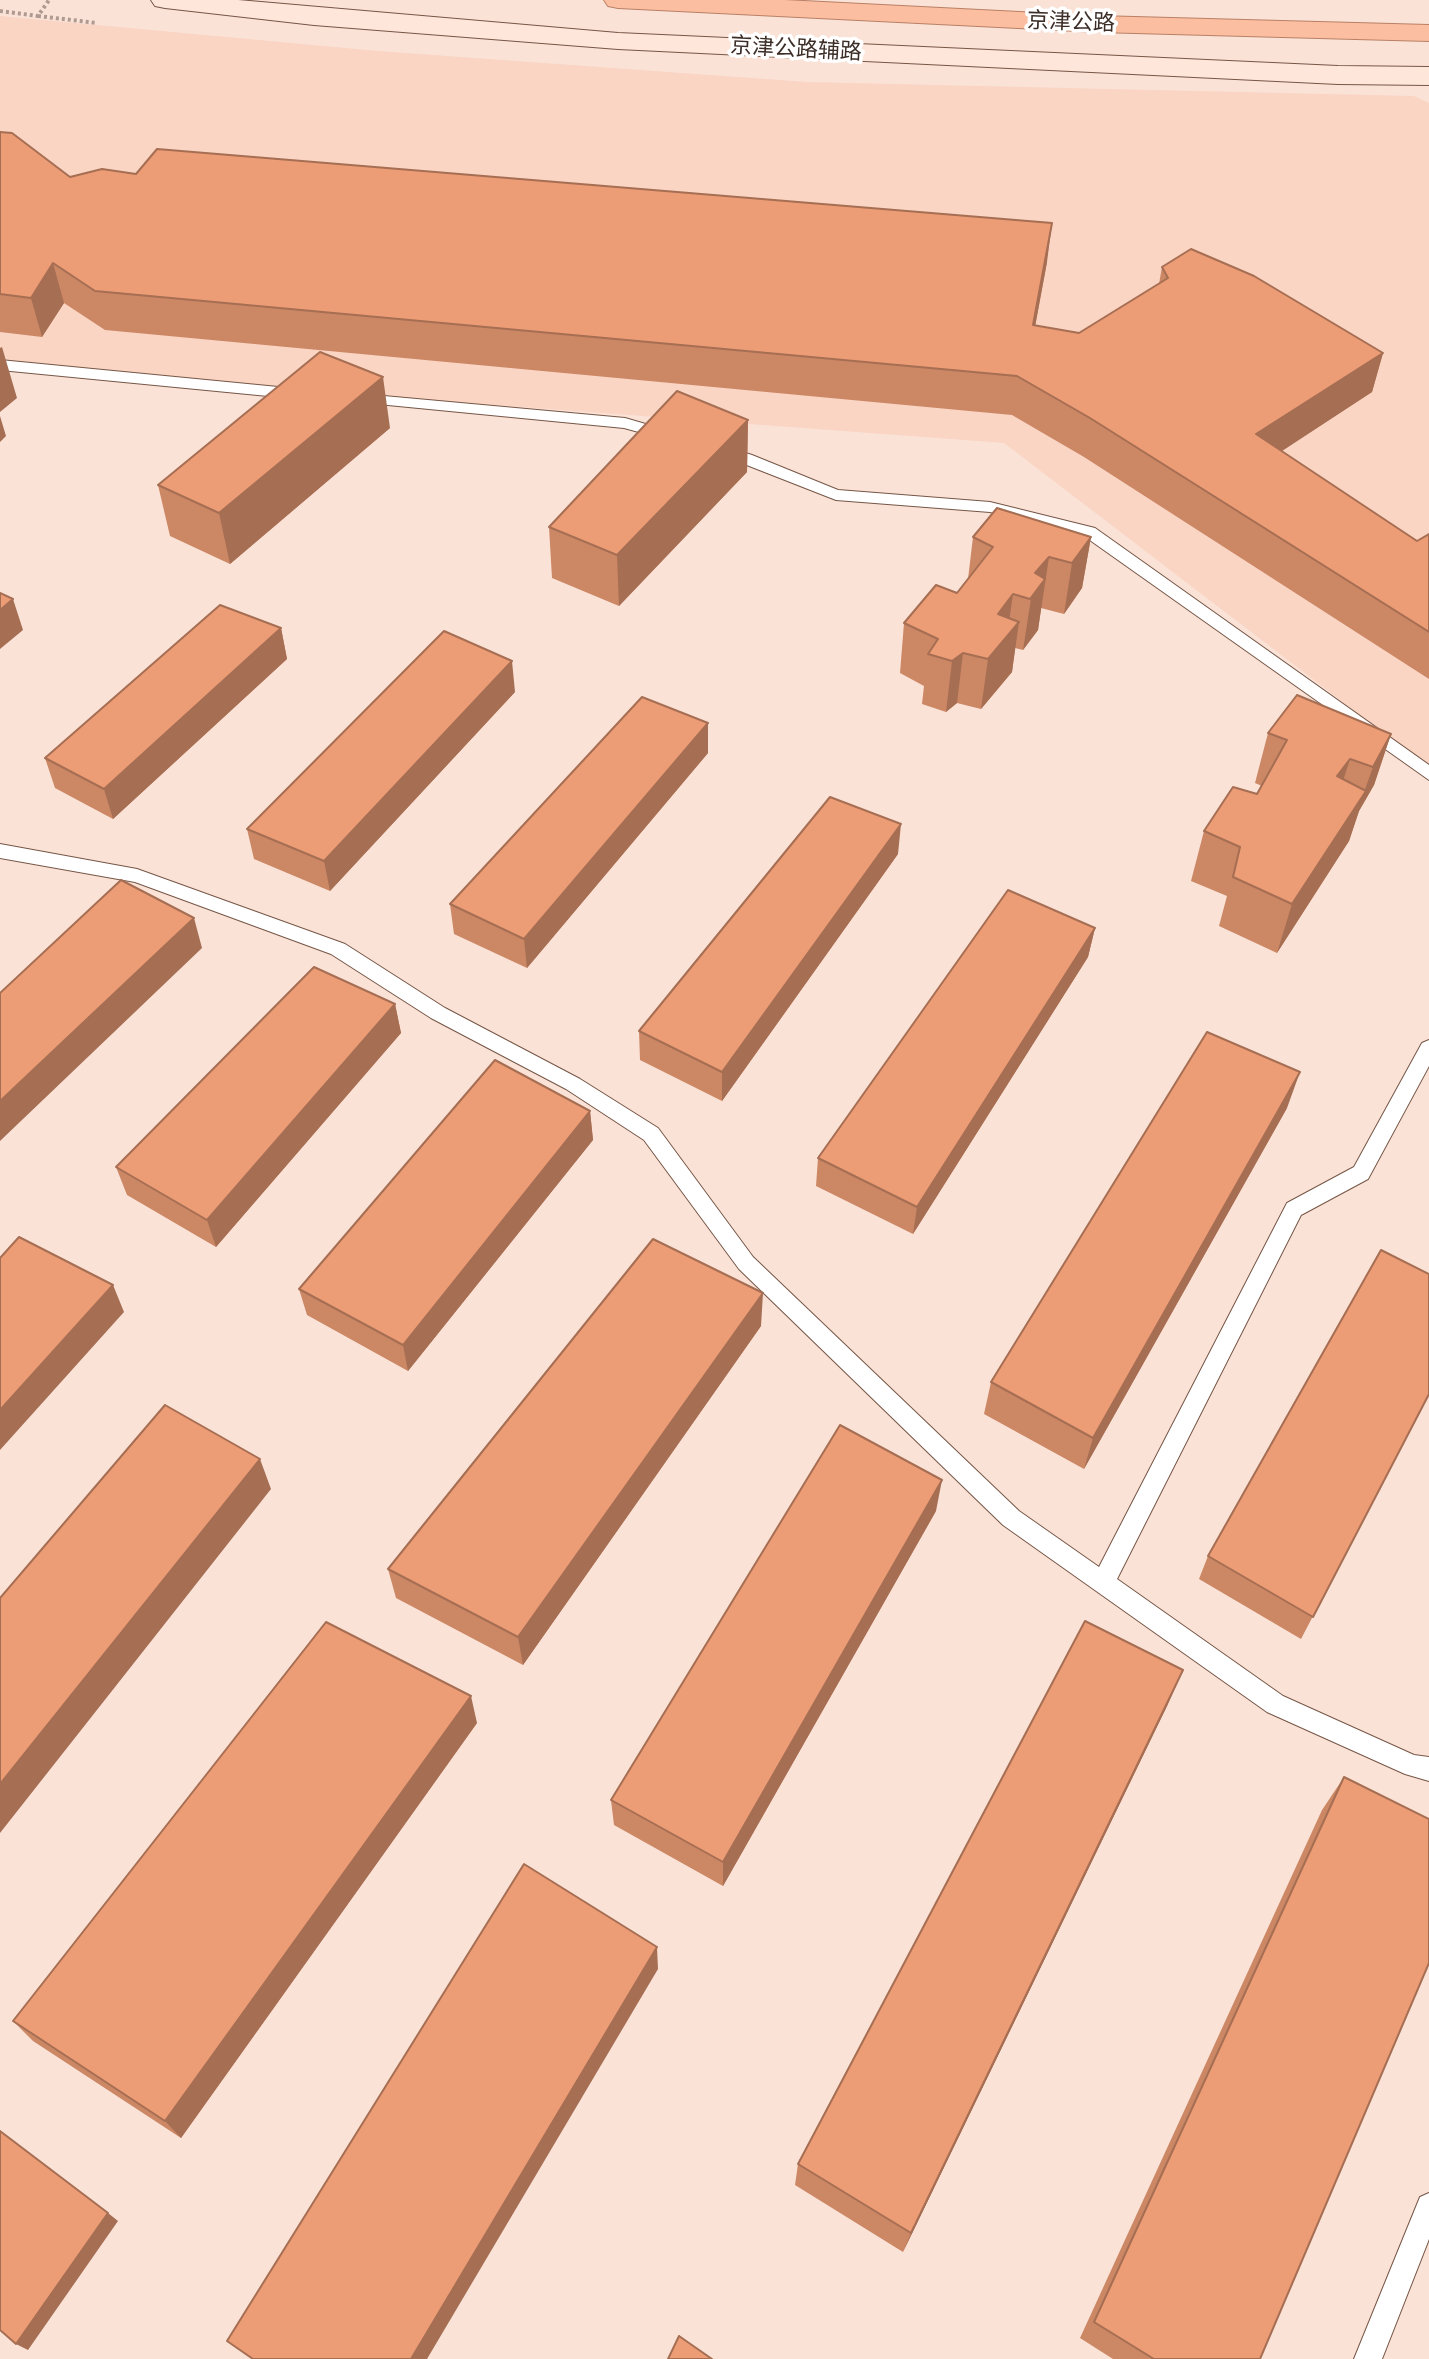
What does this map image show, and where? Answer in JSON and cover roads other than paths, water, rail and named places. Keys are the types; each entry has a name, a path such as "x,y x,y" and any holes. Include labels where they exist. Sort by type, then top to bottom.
{"highway":[{"name":"京津公路","path":"618,0 1098,24 1429,33"}],"main road":[{"name":"京津公路辅路","path":"165,0 314,17 618,41 1338,75 1429,76"}],"lane":[{"path":"0,365 312,395"},
{"path":"343,398 625,423 747,458 836,495 990,507 1089,532 1429,774"},
{"path":"0,851 137,876 338,949 438,1013 573,1084 651,1134 746,1263 1011,1518 1275,1704 1413,1766 1429,1769"},
{"path":"1103,1583 1294,1209 1361,1173 1429,1048"},
{"path":"1368,2359 1429,2206"}]}
